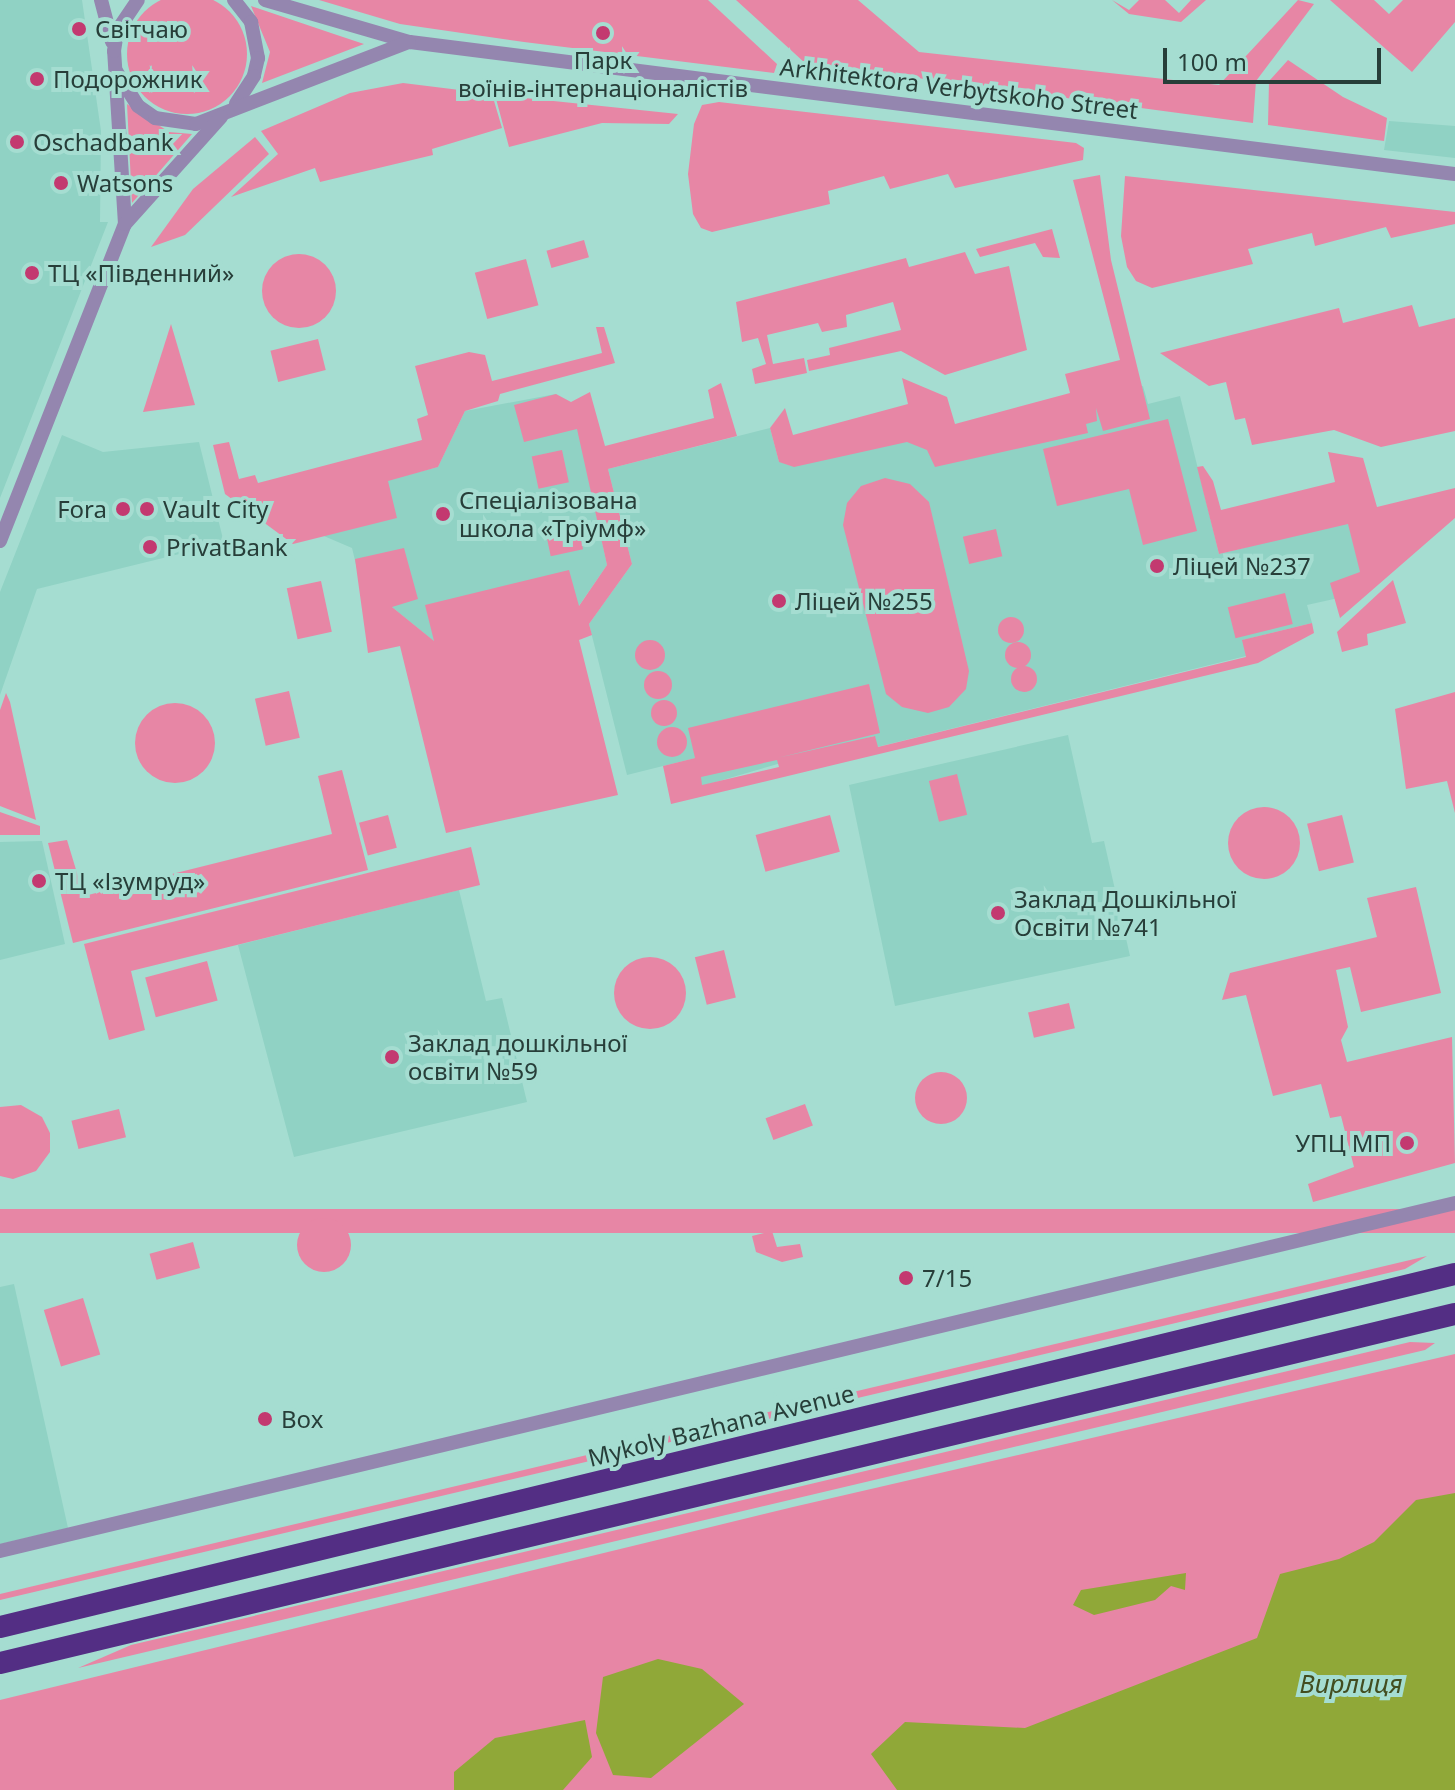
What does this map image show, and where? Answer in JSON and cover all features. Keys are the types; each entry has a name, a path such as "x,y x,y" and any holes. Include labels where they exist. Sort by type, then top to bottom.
{"highway":[{"name":"Mykoly Bazhana Avenue","path":"0,1627 1455,1274"},
{"path":"2,1663 1455,1314"}],"street":[{"path":"0,541 125,224 114,51 101,0"},
{"path":"114,51 117,31 138,0"},
{"path":"233,107 250,85 258,58 251,22 234,0"},
{"name":"Arkhitektora Verbytskoho Street","path":"265,0 410,42 1455,174"},
{"name":"Arkhitektora Verbytskoho Street","path":"125,224 233,107 410,42"},
{"path":"116,71 138,106 155,118 196,124 221,117"},
{"name":"Mykoly Bazhana Avenue","path":"0,1551 1455,1203"}],"shaded area":[{"path":"187,-6 210,-2 230,11 243,31 247,54 243,77 230,97 210,110 187,114 164,110 144,97 131,77 127,54 131,31 144,11 164,-2"},
{"path":"0,0 82,0 101,131 100,222 108,222 0,498"},
{"name":"Парк воїнів-інтернаціоналістів","path":"319,0 708,0 777,64 774,73 524,42 400,24"},
{"path":"736,0 858,0 919,52 1219,85 1298,0 1314,4 1256,81 1253,123 805,63"},
{"path":"1112,0 1129,10 1139,0 1165,0 1179,13 1191,0 1206,0 1181,22 1129,14"},
{"path":"1330,0 1374,0 1389,14 1403,0 1455,0 1455,22 1412,72"},
{"path":"251,6 364,44 262,83 270,52"},
{"path":"1288,60 1343,97 1387,118 1384,141 1268,125 1269,81"},
{"path":"403,83 492,94 502,128 432,149 433,155 320,182 315,168 231,197 278,154 261,131 350,93"},
{"path":"495,95 678,114 669,124 602,123 509,147"},
{"path":"719,102 1076,143 1084,148 1083,160 955,188 948,174 890,189 884,176 828,191 830,204 712,232 701,228 693,214 688,174 694,124 702,105"},
{"path":"127,104 169,132 192,134 132,203"},
{"path":"1389,121 1455,126 1455,158 1384,150"},
{"path":"255,137 269,154 185,235 151,247 193,189"},
{"path":"1100,175 1111,260 1150,419 1103,431 1096,408 1097,421 1086,424 1088,433 935,467 927,450 907,442 794,467 779,462 770,428 785,408 793,435 908,404 902,378 947,397 955,424 1070,393 1065,374 1120,360 1073,180"},
{"path":"1125,176 1455,212 1455,224 1391,238 1386,227 1315,246 1312,233 1248,249 1253,264 1152,288 1136,281 1127,267 1121,236"},
{"path":"1052,229 1060,258 1043,257 1035,243 980,257 976,249"},
{"path":"584,240 589,257 551,268 547,251"},
{"path":"965,252 975,274 1009,266 1027,350 945,375 901,351 809,371 807,360 830,355 829,348 901,330 893,302 846,315 847,327 822,332 818,323 767,335 773,364 804,358 807,373 755,384 752,369 766,364 758,338 742,342 736,302 906,258 909,267"},
{"path":"299,254 313,257 325,265 333,277 336,291 333,305 325,317 313,325 299,328 285,325 273,317 265,305 262,291 265,277 273,265 285,257"},
{"path":"526,259 538,305 487,319 475,273"},
{"path":"1412,305 1419,327 1455,318 1455,431 1381,447 1334,430 1252,445 1245,418 1235,420 1226,382 1209,386 1160,353 1339,308 1343,323"},
{"path":"171,324 195,405 143,412"},
{"path":"596,327 604,327 615,363 500,394 498,401 465,411 438,467 388,481 397,518 293,544 225,494 213,445 229,442 239,479 255,475 258,483 422,440 417,419 428,415 415,366 469,352 485,355 492,381 602,353"},
{"path":"318,339 326,370 278,382 270,351"},
{"path":"721,383 737,436 608,469 632,564 589,624 592,635 579,640 618,795 446,833 400,646 368,653 355,559 404,548 418,599 392,607 434,641 425,605 569,570 579,606 607,565 577,429 524,442 514,405 556,394 571,402 590,392 605,446 714,418 708,390"},
{"path":"1143,386 1148,404 1180,396 1219,554 1354,521 1367,573 1343,597 1307,605 1312,623 1243,640 1246,656 877,747 874,736 702,786 695,758 627,775 589,624 632,564 608,469 770,428 779,462 914,428 934,444"},
{"name":"Спеціалізована школа «Тріумф»","path":"556,394 578,429 607,565 578,607 435,642 360,581 352,548 291,522 287,506 438,467 465,411"},
{"path":"1168,419 1197,531 1143,545 1129,489 1057,506 1043,449"},
{"path":"62,435 103,452 199,442 224,543 37,589 0,695 0,592"},
{"path":"562,450 569,482 539,489 532,456"},
{"path":"1328,452 1363,458 1377,507 1455,488 1455,518 1340,618 1330,583 1360,572 1348,524 1219,554 1197,467 1203,466 1213,481 1221,510 1335,482"},
{"path":"885,478 910,484 929,502 969,671 966,689 949,707 928,713 902,707 886,694 843,525 847,503 861,486"},
{"path":"577,521 583,549 551,556 545,528"},
{"path":"996,529 1002,556 969,564 963,537"},
{"path":"1393,580 1406,623 1367,634 1368,645 1342,652 1337,632"},
{"path":"321,581 332,632 298,639 287,588"},
{"path":"1285,593 1293,624 1235,638 1228,607"},
{"path":"1011,617 1020,621 1024,630 1020,639 1011,643 1002,639 998,630 1002,621"},
{"path":"1312,623 1314,633 1258,663 671,804 663,766 695,758 688,728 869,684 880,733 777,758 875,736 878,747 1246,657 1242,640","holes":["777,760 779,767 702,785 701,777"]},
{"path":"650,640 660,645 665,655 660,665 650,670 640,665 635,655 640,645"},
{"path":"1018,642 1027,646 1031,655 1027,664 1018,668 1009,664 1005,655 1009,646"},
{"path":"1024,666 1033,670 1037,679 1033,688 1024,692 1015,688 1011,679 1015,670"},
{"path":"658,671 668,675 672,685 668,695 658,699 648,695 644,685 648,675"},
{"path":"289,691 300,738 266,746 255,699"},
{"path":"1455,692 1455,813 1447,781 1406,789 1395,709"},
{"path":"6,693 36,820 0,806 0,710"},
{"path":"664,700 673,704 677,713 673,722 664,726 655,722 651,713 655,704"},
{"path":"175,703 190,706 203,715 212,728 215,743 212,758 203,771 190,780 175,783 160,780 147,771 138,758 135,743 138,728 147,715 160,706"},
{"path":"672,727 683,731 687,742 683,753 672,757 661,753 657,742 661,731"},
{"name":"Заклад Дошкільної Освіти №741","path":"1068,735 1092,843 1104,841 1130,956 895,1006 849,785"},
{"path":"342,770 368,870 73,943 48,843 67,840 84,896 332,834 318,776"},
{"path":"957,774 967,815 939,822 929,781"},
{"path":"1271,807 1290,817 1298,829 1298,857 1290,869 1278,877 1257,879 1238,869 1230,857 1228,836 1238,817 1250,809"},
{"path":"0,812 40,826 40,835 0,835"},
{"path":"388,815 397,848 368,856 359,823"},
{"path":"830,815 840,852 765,872 756,835"},
{"path":"1342,815 1354,863 1319,871 1307,824"},
{"path":"42,841 65,944 0,960 0,842"},
{"path":"471,847 480,885 131,971 145,1030 109,1040 84,944"},
{"path":"1416,887 1441,993 1361,1012 1350,967 1336,970 1348,1027 1341,1040 1347,1062 1452,1037 1455,1163 1313,1202 1308,1184 1354,1167 1341,1116 1330,1118 1321,1084 1273,1096 1246,995 1222,1000 1230,973 1377,937 1367,898"},
{"name":"Заклад дошкільної освіти №59","path":"459,890 486,1001 502,998 527,1102 294,1157 238,945"},
{"path":"724,950 736,998 707,1005 695,957"},
{"path":"650,957 670,963 680,973 686,993 680,1013 670,1023 650,1029 630,1023 620,1013 614,993 620,973 630,963"},
{"path":"207,961 218,1001 156,1017 145,978"},
{"path":"1069,1003 1075,1028 1034,1038 1028,1012"},
{"path":"941,1072 960,1079 967,1098 960,1117 941,1124 922,1117 915,1098 922,1079"},
{"path":"805,1104 813,1126 773,1140 766,1118"},
{"path":"21,1105 42,1117 50,1133 50,1152 36,1171 13,1179 0,1176 0,1107"},
{"path":"119,1109 126,1137 78,1149 71,1121"},
{"path":"0,1209 1455,1209 1455,1233 0,1233"},
{"path":"324,1218 343,1226 351,1245 343,1264 324,1272 305,1264 297,1245 305,1226"},
{"path":"772,1231 777,1247 800,1244 803,1257 782,1262 756,1252 752,1236"},
{"path":"193,1242 200,1268 157,1280 150,1254"},
{"path":"1427,1256 1405,1269 0,1600 0,1594"},
{"path":"14,1284 68,1528 0,1544 0,1287"},
{"path":"83,1298 100,1354 61,1366 44,1310"},
{"path":"1410,1342 1435,1343 1425,1350 78,1668 131,1645"},
{"path":"1455,1354 1455,1493 1339,1611 897,1790 0,1790 0,1700 793,1507"}],"water":[{"name":"Вирлиця","path":"1455,1493 1455,1790 897,1790 871,1754 905,1722 1025,1728 1257,1638 1280,1574 1339,1559 1374,1542 1416,1500"},
{"path":"1186,1573 1185,1590 1171,1586 1155,1600 1094,1615 1073,1605 1081,1590"},
{"path":"658,1659 702,1669 744,1704 651,1778 613,1775 596,1733 603,1677"},
{"path":"585,1720 592,1757 563,1790 454,1790 454,1772 495,1738"}],"place":[{"name":"Світчаю","path":"79,29"},
{"name":"Парк воїнів-інтернаціоналістів","path":"603,33"},
{"name":"Подорожник","path":"37,79"},
{"name":"Oschadbank","path":"17,142"},
{"name":"Watsons","path":"61,183"},
{"name":"ТЦ «Південний»","path":"32,273"},
{"name":"Fora","path":"123,509"},
{"name":"Vault City","path":"147,509"},
{"name":"Спеціалізована школа «Тріумф»","path":"443,514"},
{"name":"PrivatBank","path":"150,547"},
{"name":"Ліцей №237","path":"1157,566"},
{"name":"Ліцей №255","path":"779,601"},
{"name":"ТЦ «Ізумруд»","path":"39,881"},
{"name":"Заклад Дошкільної Освіти №741","path":"998,913"},
{"name":"Заклад дошкільної освіти №59","path":"392,1057"},
{"name":"УПЦ МП","path":"1407,1143"},
{"name":"7/15","path":"906,1278"},
{"name":"Box","path":"265,1419"}]}
